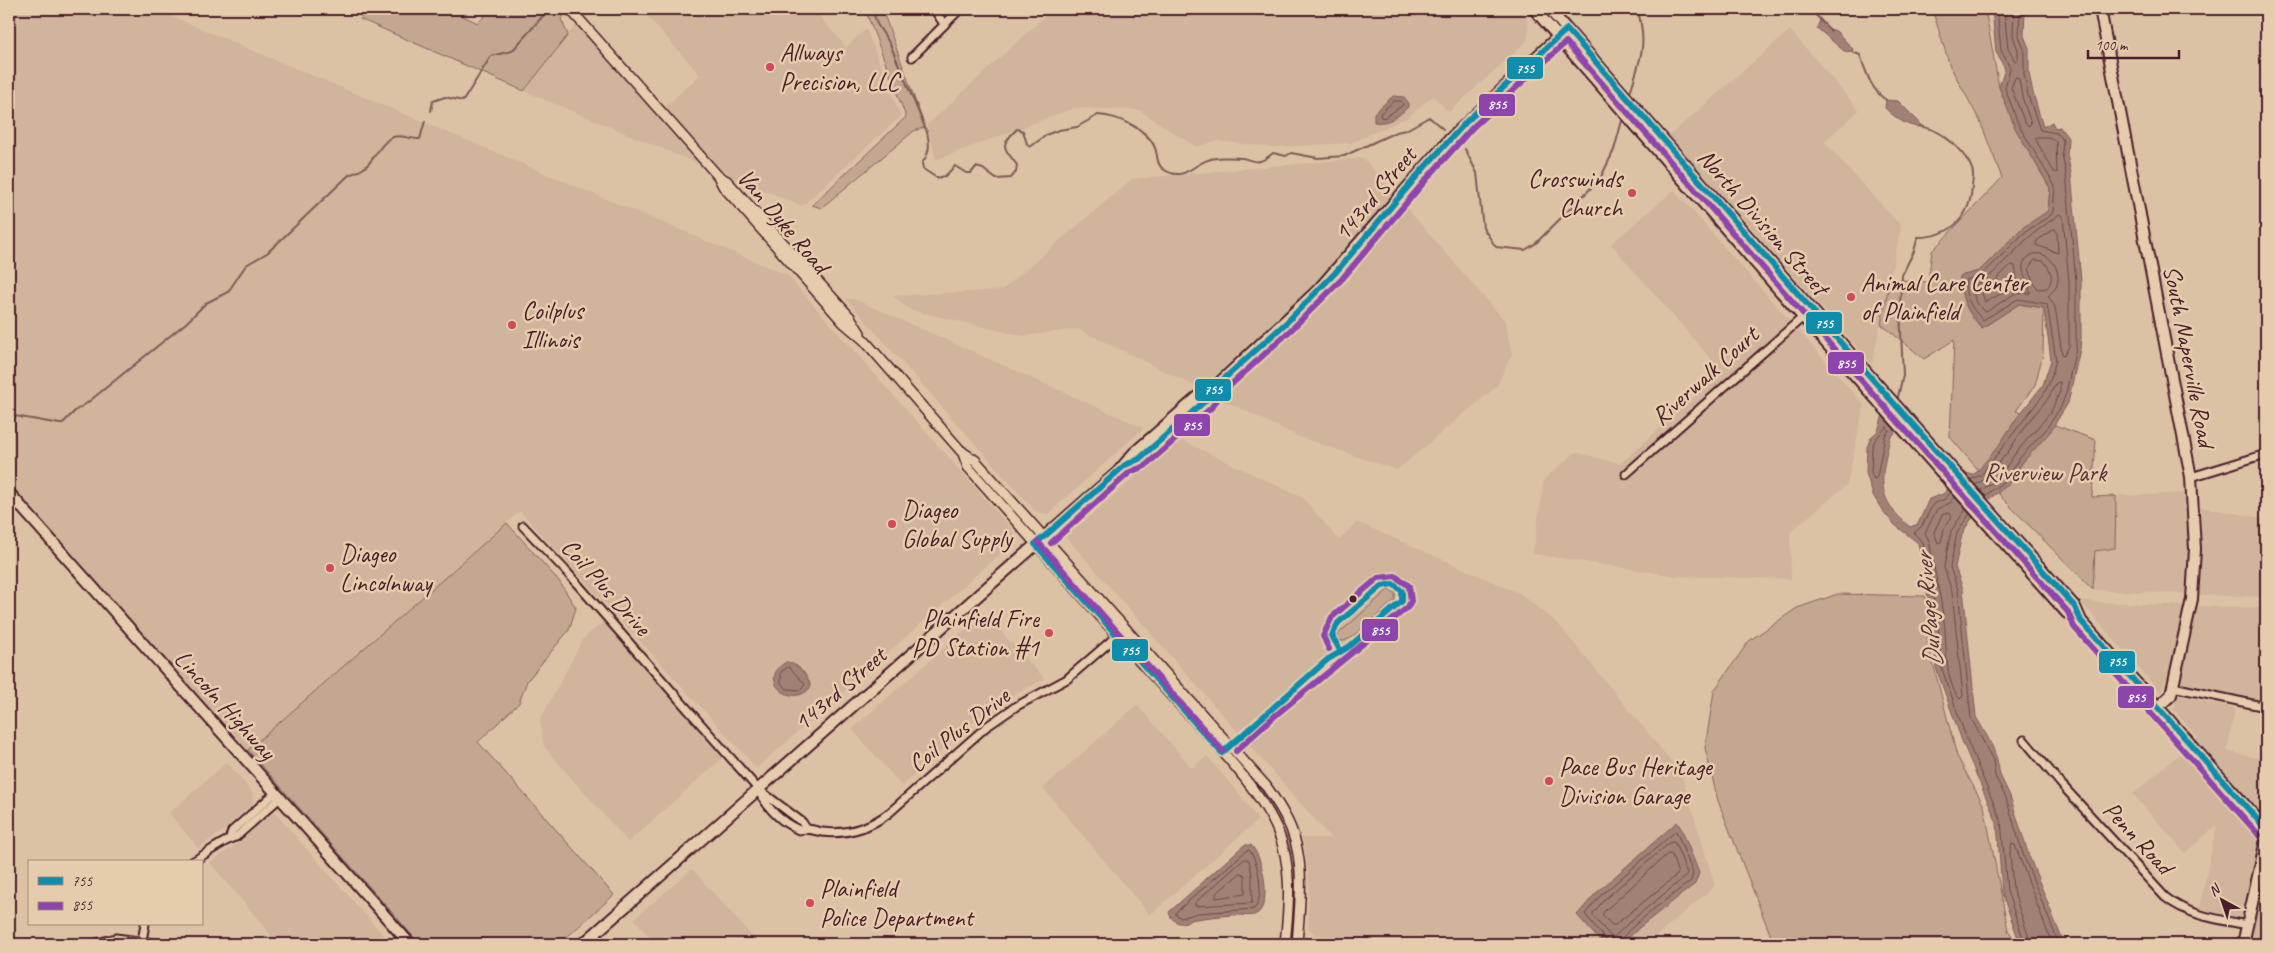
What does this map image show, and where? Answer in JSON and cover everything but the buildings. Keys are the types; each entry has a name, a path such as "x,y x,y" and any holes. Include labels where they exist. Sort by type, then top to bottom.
{"main road":[{"name":"North Division Street","path":"1534,9 1803,317 1899,424 1944,468 1986,515 2067,613 2081,621 2266,829"},
{"name":"North Division Street","path":"1549,9 1900,410 1944,468"},
{"name":"South Naperville Road","path":"2100,9 2191,477 2195,521 2194,577 2190,606 2171,695 2158,707"},
{"name":"143rd Street","path":"582,944 1035,544 1125,466 1146,453 1205,401 1216,386 1318,290 1444,145 1567,29"},
{"path":"1678,176 1687,168"},
{"name":"Lincoln Highway","path":"9,493 410,944"},
{"path":"2243,944 2266,840"}],"street":[{"name":"Van Dyke Road","path":"570,9 718,176 723,186 844,323 864,340 962,451 976,460 1261,780 1285,816 1296,846 1300,871 1297,944"},
{"path":"934,9 944,24"},
{"path":"912,57 960,9"},
{"name":"Riverwalk Court","path":"1626,474 1812,309"},
{"name":"Van Dyke Road","path":"962,451 968,467 1256,793 1270,815 1283,846 1288,875 1289,907 1285,944"},
{"path":"2191,477 2266,454"},
{"name":"Coil Plus Drive","path":"523,526 571,577 758,789 802,822 806,828 840,833 859,829 880,820 1003,714 1067,679 1126,628"},
{"path":"2173,687 2266,707"},
{"name":"Penn Road","path":"2024,740 2082,807 2165,897 2178,907 2196,915 2247,925"},
{"path":"196,860 212,852 230,838 236,837 277,795"},
{"path":"142,941 145,926"},
{"path":"93,944 116,938 161,944"},
{"path":"1253,944 1263,944"}],"shaded area":[{"path":"9,9 154,9 787,275 1011,528 1017,539 757,768 520,511 248,750 234,733 223,726 188,684 93,581 89,572 27,502 24,504 9,486"},
{"path":"641,9 813,9 846,47 866,29 901,116 802,206 725,174 665,107 700,75"},
{"path":"1053,9 1518,9 1527,19 1529,31 1527,41 1449,112 1433,96 1408,117 1351,143 1272,147 1217,141 1196,147 1139,110 1074,108 936,160 927,125"},
{"path":"577,24 699,164 524,91"},
{"path":"1790,30 1859,110 1824,142 1901,226 1872,364 1669,136"},
{"path":"1363,158 1505,321 1512,354 1497,386 1397,470 1297,436 1078,329 1023,336 910,310 893,296 1002,290 1132,179"},
{"path":"1674,190 1864,405 1847,485 1790,532 1791,579 1677,576 1533,554 1544,479 1576,452 1620,464 1722,372 1611,244"},
{"path":"846,299 854,299 1144,428 1048,514 1035,511"},
{"path":"1179,439 1303,498 1339,540 1357,522 1521,594 1558,624 1681,773 1715,886 1647,944 1407,944 1315,935 1308,927 1309,883 1302,838 1331,838 1066,537"},
{"path":"2189,493 2191,505 2191,594 2093,590 2095,551 2115,548 2116,496"},
{"path":"2201,507 2266,519 2266,597 2199,595 2202,553"},
{"path":"2080,601 2186,606 2176,652 2161,693"},
{"path":"2196,606 2266,608 2266,703 2181,685"},
{"path":"984,613 1045,679 1008,697 982,715 902,786 852,729"},
{"path":"603,622 724,757 628,842 544,747 540,720 583,639"},
{"path":"2177,695 2235,708 2227,751 2266,760 2266,944 2250,944 2254,924 2198,914 2217,825 2185,853 2133,794 2198,738 2174,710"},
{"path":"1137,705 1192,768 1207,756 1240,795 1258,820 1150,915 1043,788"},
{"path":"227,762 252,792 253,803 222,832 198,848 169,813"},
{"path":"274,812 391,944 275,944 268,931 210,863 237,844"},
{"path":"692,869 759,944 656,944 634,919"}],"green space":[{"path":"369,9 448,9 478,23 491,9 557,9 563,16 561,19 568,35 524,91 360,19"},
{"path":"865,9 882,9 925,127 914,131 821,208 812,205 906,117"},
{"name":"Riverview Park","path":"1932,9 1985,9 1999,87 2022,139 2050,188 2048,211 1979,271 1960,277 1965,305 1972,317 1982,328 2019,304 2044,308 2043,354 2035,385 2016,411 2096,440 2092,497 2116,496 2115,548 2095,551 2093,590 2005,501 1950,437 1954,340 1924,359 1881,324 1890,279 1928,282 1932,251 2002,178 1980,121 1950,66"},
{"path":"507,523 559,581 576,608 569,630 527,681 519,703 478,742 614,895 559,944 420,944 248,750"},
{"path":"1388,590 1395,593 1395,600 1351,638 1344,641 1338,640 1338,634"},
{"path":"1838,594 1925,596 1930,620 1927,640 1957,756 1984,806 2008,930 2017,944 1774,944 1718,801 1705,748 1714,691 1749,641 1797,608"},
{"path":"1236,760 1258,783 1278,810 1292,839 1298,871 1294,933 1292,928 1294,897 1286,850"}],"water":[{"path":"1992,9 2025,9 2024,36 2029,48 2029,73 2043,127 2052,122 2055,128 2060,127 2068,138 2067,154 2071,173 2081,281 2081,337 2068,403 2050,432 2023,462 2008,485 1989,499 1970,521 1962,535 1955,567 1963,589 1976,717 1991,743 2000,775 2010,796 2029,856 2064,944 2021,944 2018,938 2002,893 1997,823 1962,741 1936,668 1933,624 1918,543 1895,525 1882,510 1873,495 1866,473 1867,447 1871,437 1878,431 1883,415 1895,429 1895,433 1890,438 1884,465 1883,487 1885,496 1898,516 1910,527 1918,524 1929,499 1943,494 1964,472 1972,475 1977,472 1999,445 2016,419 2043,385 2051,360 2044,308 2019,304 1982,328 1963,298 1960,276 1979,271 2022,228 2048,211 2050,188 2015,128 1999,87 2005,69 1996,52"},
{"path":"1820,20 1824,27 1836,31 1853,49 1852,52 1844,51 1817,28"},
{"path":"1393,96 1404,97 1408,102 1408,107 1393,119 1384,122 1374,122 1374,113"},
{"path":"1886,100 1898,101 1922,127 1906,124 1897,118 1885,108"},
{"path":"786,662 795,665 806,675 810,688 803,694 787,694 780,690 776,684 775,677 778,669"},
{"path":"1677,822 1699,873 1695,884 1640,927 1622,944 1603,944 1577,915 1596,893"},
{"path":"1244,845 1251,845 1262,869 1265,889 1262,907 1258,913 1245,916 1235,915 1195,919 1181,923 1173,920 1169,912"}],"waterway":[{"path":"431,111 433,101 445,97 463,101 491,56 512,51 549,9"},
{"path":"872,9 877,24 890,44 927,132 929,148 927,156 922,163 923,169 937,178 945,176 955,166 966,173 971,173 976,167 983,169 996,179 1011,178 1016,172 1017,165 1005,146 1008,139 1017,129 1023,131 1027,144 1030,147 1048,134 1077,127 1098,115 1123,121 1139,129 1151,141 1161,167 1170,173 1177,174 1188,171 1208,160 1220,158 1230,157 1258,161 1265,159 1273,153 1286,156 1291,153 1318,158 1344,156 1396,132 1406,130 1429,117 1443,129"},
{"path":"1629,96 1639,63 1642,43 1641,22 1637,9"},
{"path":"1810,9 1831,31"},
{"path":"1852,52 1860,55 1873,86 1886,100"},
{"path":"1465,149 1477,173 1483,228 1496,247 1525,250 1535,244 1600,179 1614,150 1623,117"},
{"path":"9,415 60,424 64,422 76,410 186,323 206,303 228,292 246,265 267,253 349,175 368,165 388,139 400,136 420,139 425,121"},
{"path":"1900,304 1902,275 1914,251 1918,237 1940,234 1957,223 1968,207 1971,197 1973,171 1966,158 1951,142 1940,134 1920,126"},
{"path":"1897,401 1903,375 1900,311"}],"transit line":[{"name":"755","path":"1045,536 1125,465 1139,459 1205,401 1216,386 1287,322 1335,273 1423,169 1467,121 1567,29 1875,382 2075,607 2081,621 2266,829"},
{"name":"855","path":"1051,543 1130,472 1145,466 1211,408 1223,392 1293,328 1342,279 1473,127 1566,42 1868,388 2068,612 2074,627 2259,835"},
{"name":"755","path":"1052,530 1035,544 1222,753 1327,660 1350,646 1402,601 1402,591 1393,584 1382,586 1338,623 1332,636 1340,650"},
{"name":"855","path":"1038,542 1223,751"},
{"name":"855","path":"1236,751 1277,714 1408,607 1411,601 1409,586 1395,576 1378,578 1332,617 1323,636 1329,649"}],"place":[{"name":"Allways Precision, LLC","path":"770,67"},
{"name":"Crosswinds Church","path":"1632,193"},
{"name":"Animal Care Center of Plainfield","path":"1851,297"},
{"name":"Coilplus Illinois","path":"512,325"},
{"name":"Diageo Global Supply","path":"892,524"},
{"name":"Diageo Lincolnway","path":"330,568"},
{"name":"Plainfield Fire PD Station #1","path":"1049,633"},
{"name":"Pace Bus Heritage Division Garage","path":"1549,781"},
{"name":"Plainfield Police Department","path":"810,903"}],"water label":[{"name":"DuPage River","path":"1928,610"}]}
